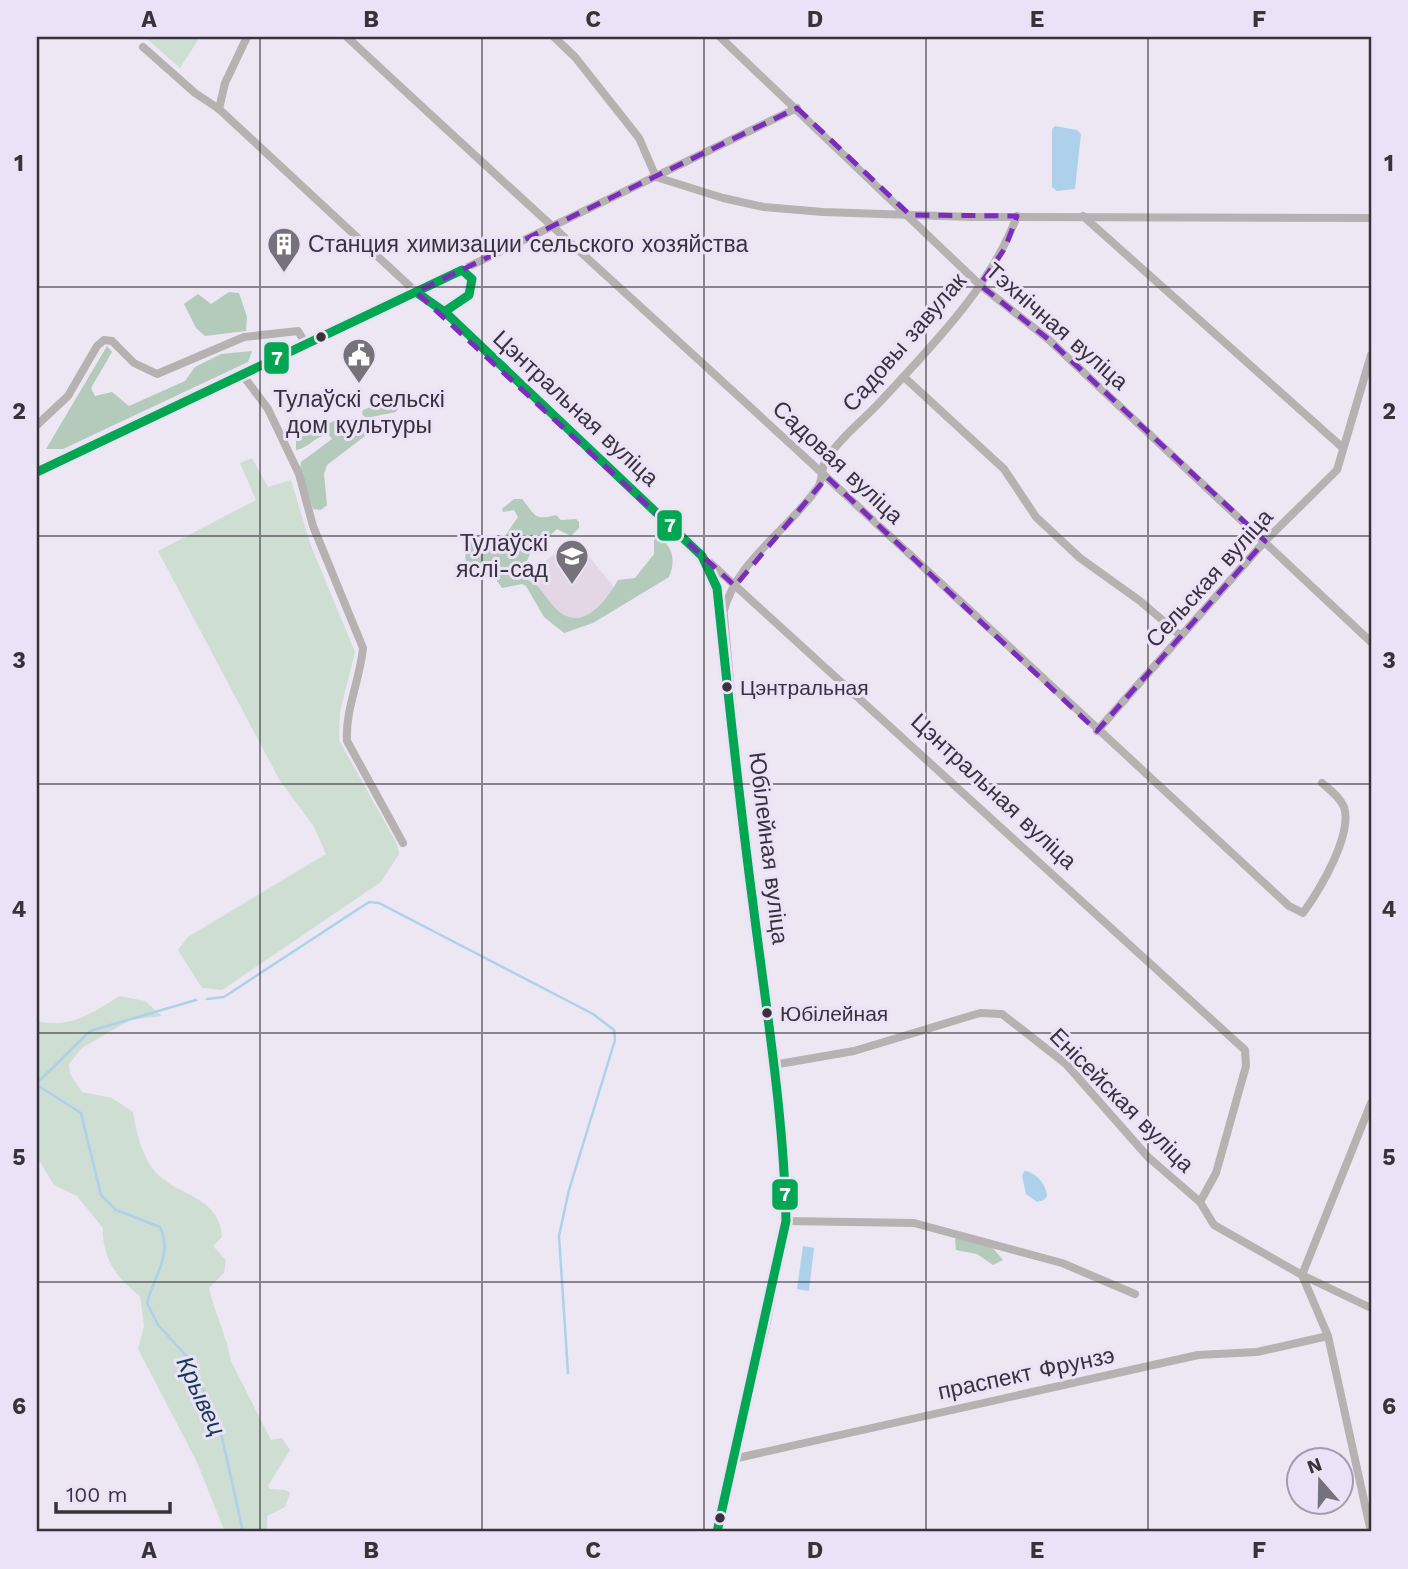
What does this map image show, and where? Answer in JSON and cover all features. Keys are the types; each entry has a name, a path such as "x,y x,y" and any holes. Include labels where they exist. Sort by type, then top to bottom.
{"main road":[{"path":"37,472 416,292"},
{"name":"Цэнтральная вуліца","path":"416,292 446,313 702,556"},
{"name":"Юбілейная вуліца","path":"702,556 714,577 723,617 742,822 785,1174 786,1221 767,1317 717,1532"}],"street":[{"path":"219,109 225,83 247,37"},
{"name":"Садовая вуліца","path":"347,37 821,472 1097,731 1289,906 1303,913 1336,855 1345,827 1345,811 1341,800 1322,783"},
{"path":"554,37 575,57 639,138 656,177"},
{"name":"Тэхнічная вуліца","path":"720,37 910,215 980,285 1048,339 1371,642"},
{"name":"Цэнтральная вуліца","path":"144,47 195,93 219,109 416,292"},
{"path":"416,292 797,108"},
{"path":"656,177 764,207 910,215 1371,218"},
{"name":"Садовы завулак","path":"723,617 735,586 764,546 819,486 825,461 904,377 980,285 1005,248 1017,216"},
{"path":"1083,216 1343,448"},
{"path":"37,425 68,396 97,345 104,340 112,341 134,363 157,374 244,337 298,331 306,344"},
{"name":"Сельская вуліца","path":"1097,731 1265,541 1337,470 1371,355"},
{"path":"242,374 268,409 299,474 313,526 363,648 361,669 346,723 347,741 403,843"},
{"path":"904,377 1004,469 1037,517 1080,558 1140,601 1181,636"},
{"name":"Цэнтральная вуліца","path":"702,556 1245,1050 1246,1066 1216,1173 1200,1202"},
{"name":"Енісейская вуліца","path":"773,1065 853,1051 981,1013 1002,1014 1066,1064 1148,1157 1200,1202 1214,1225 1302,1275 1371,1308"},
{"path":"1371,1103 1302,1275 1328,1336 1371,1532"},
{"path":"786,1221 914,1223 1062,1263 1135,1294"},
{"name":"праспект Фрунзэ","path":"733,1459 1198,1355 1257,1352 1328,1336"}],"highlighted area":[{"path":"797,108 910,215 1017,216 1005,248 980,285 1048,339 1265,541 1097,731 827,477 735,586 416,292"}],"shaded area":[{"name":"Тулаўскі яслі-сад","path":"575,539 621,596 564,633 525,576"}],"green space":[{"path":"145,37 200,37 180,68"},
{"path":"229,292 239,293 247,317 246,331 205,336 196,328 184,304 198,294 211,304"},
{"path":"107,346 112,352 91,388 95,396 112,392 129,406 185,381 195,367 221,354 252,351 248,362 63,449 46,449"},
{"path":"389,399 398,400 400,406 396,412 366,418 362,414 363,410"},
{"path":"357,419 365,429 365,436 327,465 324,474 327,505 321,510 313,509 300,471 301,462 332,439 329,435 324,436 296,450 296,439 336,420"},
{"path":"252,458 268,487 291,480 311,546 355,652 340,712 339,740 397,844 399,854 381,882 222,990 202,988 178,950 188,937 326,854 314,827 279,779 158,551 256,500 240,463"},
{"path":"514,499 522,499 539,517 556,515 561,520 576,519 579,522 579,528 571,536 557,529 530,554 521,575 536,585 556,609 566,616 575,618 592,612 607,597 618,580 635,578 654,554 654,540 657,537 667,544 672,554 669,577 593,623 564,633 544,617 526,586 522,584 502,588 486,565 466,564 466,548 476,537 484,546 502,540 518,517 514,510 503,512 502,509"},
{"path":"119,996 145,1001 162,1016 130,1020 82,1048 69,1064 70,1074 82,1092 112,1098 133,1112 139,1140 156,1173 201,1201 215,1215 220,1225 222,1237 213,1246 226,1260 224,1273 209,1288 231,1361 271,1440 282,1438 290,1450 268,1486 270,1489 286,1490 290,1493 285,1507 267,1516 267,1532 225,1532 196,1460 138,1349 144,1326 140,1296 124,1282 112,1266 105,1248 103,1228 77,1196 54,1185 37,1157 37,1021 60,1023 81,1018"},
{"path":"962,1236 991,1246 1003,1260 993,1265 977,1254 956,1250 955,1239"}],"water":[{"path":"1055,126 1077,130 1081,134 1075,189 1057,191 1052,187 1052,129"},
{"path":"1024,1171 1036,1176 1042,1183 1047,1196 1044,1200 1037,1202 1026,1194 1022,1176"},
{"path":"803,1246 814,1248 809,1291 797,1289"}],"waterway":[{"path":"207,999 224,997 369,902 379,903 593,1014 614,1030 615,1040 569,1190 559,1236 568,1373"},
{"path":"37,1083 90,1031 196,1000"},
{"name":"Крывец","path":"37,1085 81,1113 101,1195 116,1210 160,1227 163,1256 147,1303 158,1325 191,1361 220,1428 243,1532"}],"transit line":[{"name":"7","path":"37,472 462,270 472,279 469,295 444,312"},
{"name":"7","path":"416,292 446,313 702,556 717,588 743,825 778,1102 786,1221 717,1532"}],"place":[{"name":"Станция химизации сельского хозяйства","path":"284,274"},
{"name":"Тулаўскі сельскі дом культуры","path":"359,385"},
{"name":"Тулаўскі яслі-сад","path":"572,586"},
{"name":"Цэнтральная","path":"727,687"},
{"name":"Юбілейная","path":"767,1013"}]}
